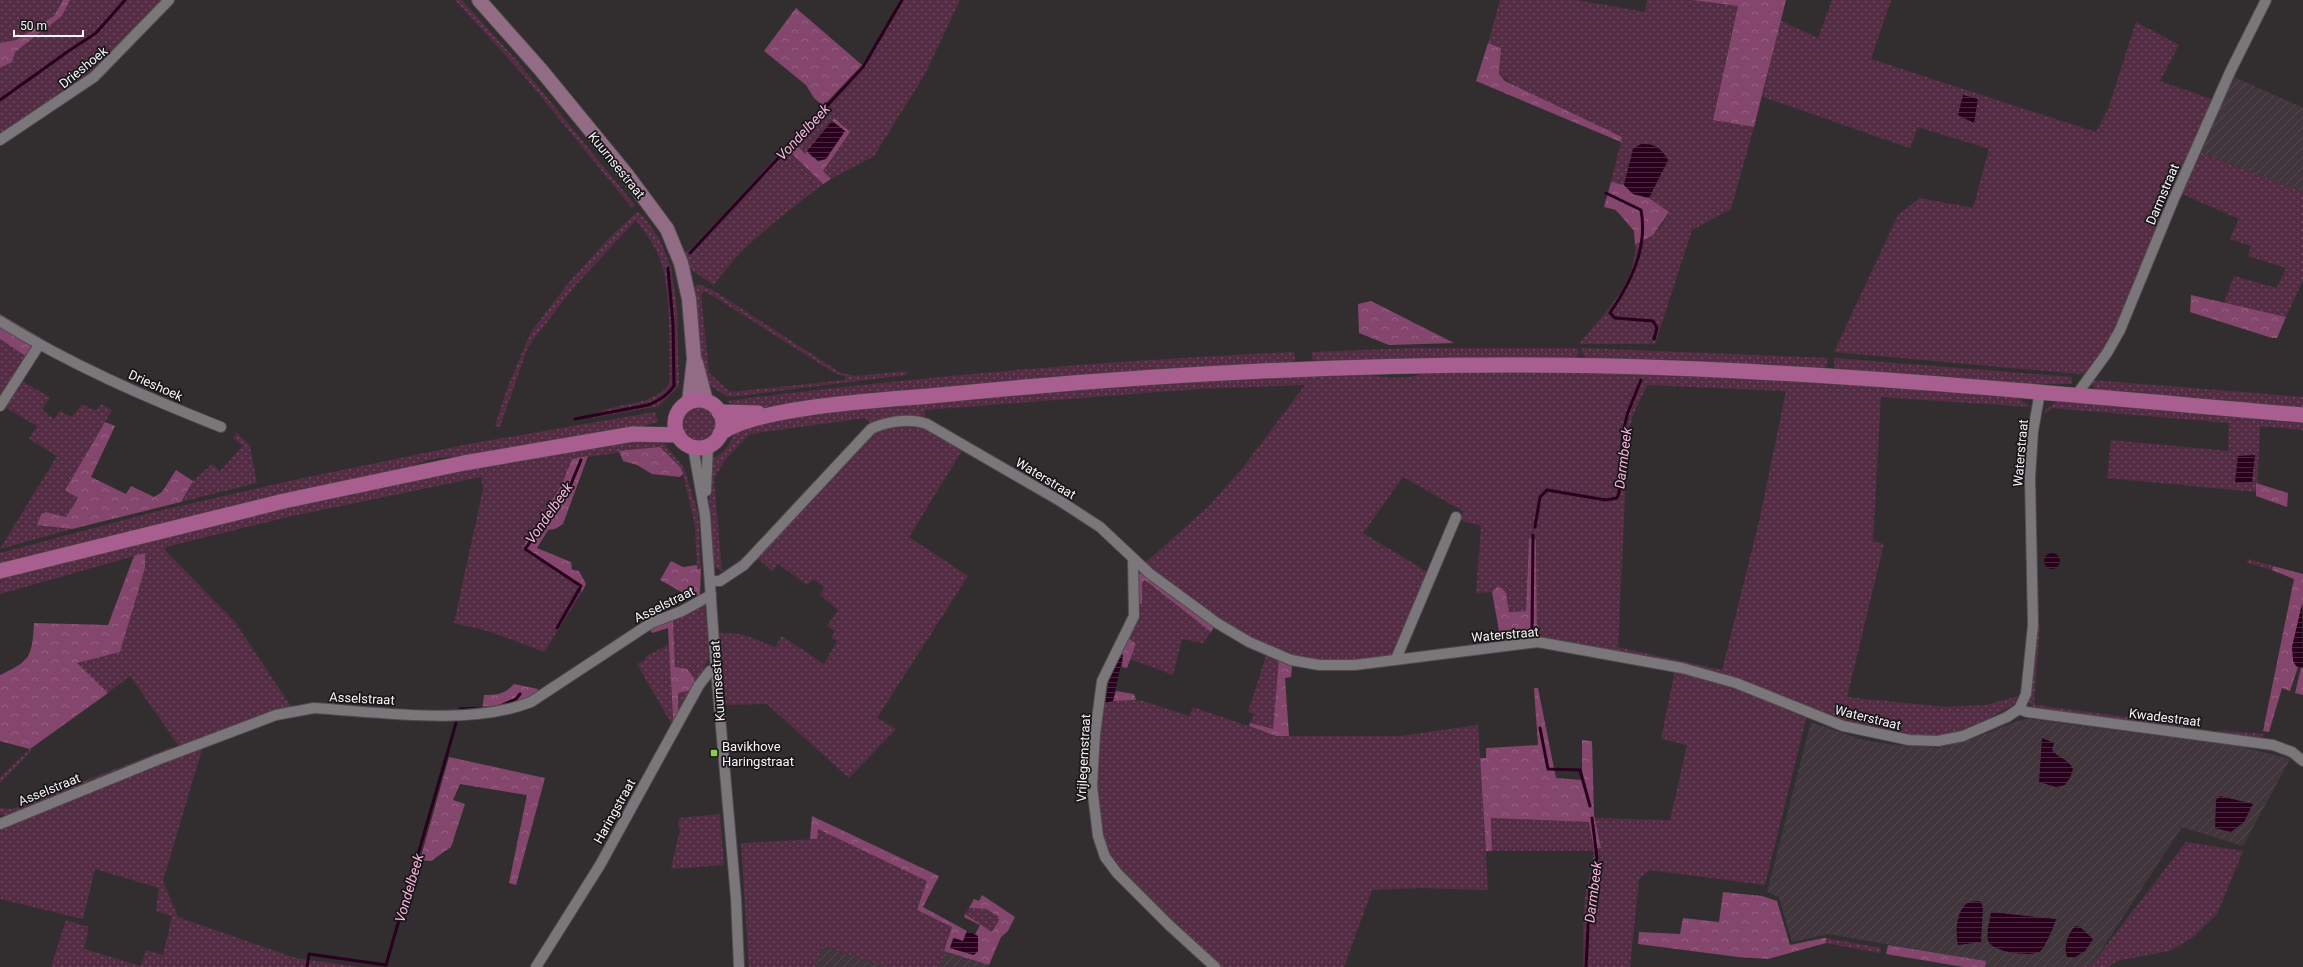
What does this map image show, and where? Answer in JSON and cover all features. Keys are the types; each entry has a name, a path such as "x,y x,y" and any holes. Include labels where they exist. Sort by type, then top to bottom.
{"main road":[{"path":"770,414 732,426 720,434 708,446 693,447 684,442 678,435 676,418 678,412 689,402 698,400 706,401 719,412 770,414 878,401 1053,384 1212,374 1380,368 1668,368 1830,376 2040,392 2303,415"},
{"path":"719,412 722,427 720,434"},
{"path":"0,572 191,523 349,487 479,460 633,434 676,418"},
{"path":"633,434 678,435"}],"street":[{"name":"Drieshoek","path":"0,140 94,77 143,30 169,0"},
{"name":"Kuurnsestraat","path":"479,0 541,70 650,204 667,229 684,274 689,299 694,359 706,401"},
{"name":"Darmstraat","path":"2080,396 2080,390 2107,353 2120,330 2173,201 2230,72 2266,0"},
{"name":"Drieshoek","path":"0,321 39,345 162,403 221,427"},
{"path":"0,406 39,345"},
{"name":"Kuurnsestraat","path":"689,402 694,359"},
{"name":"Waterstraat","path":"711,581 720,581 744,565 871,429 880,424 917,420 927,424 1060,501 1100,527 1133,559 1216,623 1249,642 1291,660 1319,665 1355,664 1538,642 1682,668 1736,683 1843,726 1909,740 1938,741 1963,736 2007,717 2019,709 2026,694 2033,625 2030,478 2033,431 2040,392"},
{"name":"Kuurnsestraat","path":"705,515 708,446"},
{"name":"Kuurnsestraat","path":"693,447 705,515 711,581 716,670 736,898 739,967"},
{"path":"1396,659 1456,517"},
{"name":"Vrijlegemstraat","path":"1133,559 1134,616 1102,681 1095,734 1092,786 1098,836 1105,857 1118,873 1168,925 1216,967"},
{"name":"Asselstraat","path":"0,824 157,760 276,715 296,710 314,708 449,716 510,710 531,702 651,623 682,611 711,595"},
{"name":"Haringstraat","path":"536,967 600,865 699,686 710,671 716,670"},
{"name":"Kwadestraat","path":"2019,709 2027,712 2094,722 2160,728 2273,745 2292,752 2303,761"}],"shaded area":[{"path":"0,0 63,0 54,16 16,40 0,43"},
{"path":"70,0 164,0 105,64 0,137 0,68 3,67 15,52 62,16"},
{"path":"455,0 462,0 518,62 635,205 632,208 524,76"},
{"path":"904,0 960,0 925,74 874,156 831,179 823,172 849,132 834,118 805,154 790,152 823,184 765,230 725,270 714,285 690,269 685,252 690,250 862,65"},
{"path":"1500,0 1577,0 1645,12 1647,0 1692,0 1738,6 1713,120 1754,127 1731,209 1692,230 1655,344 1579,344 1607,310 1624,286 1634,259 1635,245 1655,232 1663,223 1669,212 1649,198 1668,160 1657,147 1653,145 1644,144 1638,146 1633,149 1624,185 1611,182 1622,137 1516,87 1499,74 1500,48 1488,43"},
{"path":"1832,0 1891,0 1871,59 2096,132 2108,109 2136,22 2179,45 2160,81 2214,100 2111,338 2088,373 2080,374 1834,352 1898,215 1920,198 1973,208 1989,149 1918,127 1910,148 1763,97 1779,20 1818,38"},
{"path":"2234,77 2303,108 2303,192 2201,153"},
{"path":"1963,95 1978,99 1974,123 1958,115"},
{"path":"832,121 845,131 826,159 818,161 807,151"},
{"path":"1641,144 1650,144 1657,147 1663,152 1668,160 1649,198 1633,194 1624,185 1633,149"},
{"path":"2201,153 2303,192 2303,280 2286,317 2224,303 2234,276 2277,288 2286,268 2248,256 2251,246 2230,239 2239,219 2182,194"},
{"path":"637,212 644,217 660,240 671,268 677,307 679,386 659,406 591,418 600,412 611,408 655,396 663,391 670,382 668,301 663,269 654,247 636,220 574,287 533,340 527,349 500,427 495,426 508,386 531,332 566,286 608,239"},
{"path":"698,284 714,291 841,373 857,376 907,371 906,375 730,397 726,396 709,385 705,385 692,289","holes":["705,291 833,372 846,377 845,380 730,392 709,373 701,294"]},
{"path":"0,339 27,357 0,400"},
{"path":"1415,348 1577,348 1579,352 1573,361 1428,362 1420,358 1317,363 1312,358 1312,352"},
{"path":"1581,348 1828,358 1826,367 1822,370 1587,361"},
{"path":"1294,352 1295,360 1288,364 755,411 733,408 728,401 869,384 1011,370"},
{"path":"1834,358 2072,377 2072,384 2040,384 2038,387 1837,372 1834,367"},
{"path":"1513,371 1787,379 2016,396 2030,407 1881,397 1873,541 1884,544 1847,697 1945,707 1986,705 2018,696 2013,705 1974,726 1946,735 1923,737 1891,733 1840,722 1728,679 1537,639 1536,540 1529,538 1526,611 1508,612 1506,593 1497,587 1492,592 1476,593 1481,526 1460,520 1463,511 1403,477 1363,533 1429,573 1393,656 1353,662 1321,662 1298,658 1275,650 1228,625 1183,594 1144,564 1210,505 1245,465 1305,385 1197,389 925,410 925,417 892,418 871,423 803,496 870,422 865,418 750,434 725,460 714,479 722,571 735,563 753,548 791,510 740,565 725,573 714,566 708,482 712,459 727,447 732,439 735,429 745,425 871,407 1121,383 1366,373 1396,378 1420,375 1426,372","holes":["1647,385 1786,391 1760,517 1722,670 1618,647 1628,433 1633,415"]},
{"path":"20,380 50,397 42,410 54,419 60,411 72,417 82,404 96,411 101,404 112,410 65,490 78,498 66,517 46,512 37,525 72,529 0,549 57,456 29,439 37,426 3,406"},
{"path":"2093,380 2303,397 2303,407 2269,404 2268,407 2096,391 2091,383"},
{"path":"2060,400 2265,418 2271,421 2303,423 2303,430 2260,426 2257,492 2107,478 2111,440 2228,451 2229,423 2052,408 2043,415 2046,409"},
{"path":"699,406 712,411 717,424 712,437 699,442 686,437 681,424 686,411"},
{"path":"655,412 658,422 637,428 469,458 436,458 419,463 405,470 0,566 0,553 154,512 303,478 474,443"},
{"path":"912,424 930,429 963,449 909,537 968,576 877,718 896,729 849,778 767,704 726,705 720,633 741,634 775,647 782,636 824,664 837,641 831,638 835,631 827,626 838,610 820,595 824,587 813,579 807,585 778,564 772,571 756,557 873,431"},
{"path":"237,433 250,446 257,483 181,502 193,481 212,464 220,471 243,446 233,438"},
{"path":"640,439 661,439 684,468 698,513 701,569 697,569 695,525 681,468 660,447 572,459 561,486 522,549 578,585 582,592 544,652 492,632 454,623 483,489 481,477 292,516 166,547 165,550 235,622 292,708 181,749 130,676 108,693 77,663 120,652 145,568 145,553 0,594 0,579 219,522 468,469"},
{"path":"2255,455 2252,482 2235,483 2238,456"},
{"path":"2032,491 2036,491 2039,617 2036,617"},
{"path":"2049,553 2055,553 2060,558 2058,567 2055,569 2049,569 2044,564 2044,558"},
{"path":"2248,559 2273,566 2272,570 2247,563"},
{"path":"1145,580 1211,632 1203,643 1182,639 1173,675 1130,659 1136,645 1127,637 1137,604 1142,604 1142,582"},
{"path":"703,603 705,606 709,658 695,685 675,667 673,620"},
{"path":"2302,604 2303,668 2301,668 2296,666 2293,661 2292,647"},
{"path":"2038,625 2040,625 2034,701 2036,705 2187,725 2184,729 2035,708 2031,706 2029,700"},
{"path":"669,644 673,717 671,723 637,664 646,659 645,657"},
{"path":"1267,653 1279,659 1273,730 1250,723 1254,714 1248,712"},
{"path":"1121,654 1123,655 1113,701 1105,703 1110,675"},
{"path":"1675,670 1708,678 1807,715 1765,885 1650,870 1639,879 1630,967 1583,967 1584,910 1586,891 1592,867 1593,851 1492,851 1491,818 1589,822 1594,848 1601,848 1595,818 1670,820 1687,745 1661,739"},
{"path":"692,690 678,716 678,693"},
{"path":"1116,700 1143,701 1189,716 1193,707 1276,736 1401,736 1478,725 1488,890 1420,888 1372,890 1344,967 1219,967 1120,872 1106,849 1095,801 1101,704"},
{"path":"2029,719 2239,746 2290,759 2243,846 2182,827 2092,964 2083,967 1985,967 1985,961 1828,934 1792,942 1779,897 1767,892 1811,722 1860,739 1887,744 1939,748 1972,739 2018,721"},
{"path":"2219,730 2263,734 2262,741 2221,733"},
{"path":"2042,738 2054,743 2052,750 2073,769 2070,778 2065,785 2056,787 2039,782"},
{"path":"203,746 163,881 178,917 295,958 359,967 51,967 66,920 89,927 84,949 141,966 146,950 163,955 172,916 156,911 159,888 95,869 83,919 0,899 0,828"},
{"path":"172,747 176,751 8,816 0,814 0,808 12,809"},
{"path":"30,749 31,751 0,783 0,778"},
{"path":"2220,796 2253,804 2244,822 2231,832 2215,828 2216,800"},
{"path":"720,814 724,865 671,869 680,829 678,828 679,818"},
{"path":"817,828 928,881 917,910 952,927 939,967 888,967 822,946 815,967 749,967 741,843 817,839"},
{"path":"2186,842 2243,851 2217,914 2192,938 2169,951 2117,961 2108,967 2083,967 2092,964"},
{"path":"1980,901 1983,907 1981,942 1958,945 1957,928 1961,910 1969,902"},
{"path":"969,908 986,909 998,916 999,920 992,932 965,914"},
{"path":"1991,912 2056,919 2044,947 2039,952 2019,954 1996,948 1990,944 1987,934"},
{"path":"2075,926 2080,927 2093,939 2085,951 2074,958 2067,957 2067,940"},
{"path":"967,931 978,936 978,951 974,955 950,948 954,938 963,941"},
{"path":"1826,938 1881,948 1880,953 1826,943"},
{"path":"821,946 888,967 815,967"},
{"path":"944,951 989,965 988,967 939,967"}],"green space":[{"path":"63,0 70,0 62,16 15,52 12,62 0,68 0,43 16,40 54,16"},
{"path":"1692,0 1786,0 1754,127 1713,120 1738,6"},
{"path":"796,8 862,65 823,106 814,98 806,85 764,51"},
{"path":"1488,43 1501,48 1499,74 1505,81 1622,137 1621,142 1476,81"},
{"path":"834,118 850,132 823,171 831,179 823,184 790,152 798,146 805,154 807,151 813,158 845,131 832,121"},
{"path":"1611,182 1624,185 1633,194 1649,198 1669,212 1653,235 1635,245 1634,231 1616,210 1604,207"},
{"path":"2191,295 2286,317 2277,338 2272,338 2190,312"},
{"path":"1371,301 1454,343 1389,345 1359,333 1358,304"},
{"path":"0,314 41,338 27,357 0,339"},
{"path":"105,422 115,426 91,477 126,494 131,486 154,497 162,492 176,470 193,481 181,502 72,529 37,525 41,515 46,512 66,517 78,498 65,490"},
{"path":"660,447 681,468 683,474 680,477 652,474 637,465 623,461 619,451"},
{"path":"588,456 563,524 555,529 548,530 537,548 571,562 572,570 579,571 586,584 582,592 578,585 522,549 561,486 572,459"},
{"path":"2256,483 2288,493 2287,507 2256,496"},
{"path":"1529,538 1536,540 1537,639 1501,642 1492,592 1497,587 1502,588 1506,593 1509,612 1526,611"},
{"path":"145,553 145,568 120,652 77,663 108,693 30,749 0,741 0,675 18,666 28,656 31,650 34,623 108,625 134,556"},
{"path":"671,561 683,567 697,565 697,569 701,569 700,595 690,595 660,580"},
{"path":"2273,566 2303,574 2303,604 2292,647 2296,666 2298,667 2290,691 2282,688 2269,732 2263,731 2294,579 2272,570"},
{"path":"1140,573 1145,574 1214,627 1211,632 1145,580 1142,582 1142,604 1137,604 1137,576"},
{"path":"673,620 675,667 687,669 693,676 694,684 692,690 678,693 678,716 671,729 673,717 668,628 652,633 650,629"},
{"path":"1127,637 1136,644 1127,668 1122,667 1123,655 1107,684 1105,703 1101,704 1104,681"},
{"path":"1279,659 1292,666 1291,677 1285,678 1289,736 1276,736 1249,726 1250,723 1273,729"},
{"path":"2301,668 2303,668 2303,695 2295,693"},
{"path":"514,684 538,689 535,697 482,712 484,695 500,693 507,690"},
{"path":"1534,688 1538,688 1556,778 1582,780 1582,740 1592,741 1594,814 1601,848 1594,849 1589,822 1491,818 1492,851 1486,851 1480,758 1486,758 1486,748 1538,745"},
{"path":"1116,691 1134,694 1136,700 1113,701"},
{"path":"449,757 545,778 516,885 509,883 527,795 460,784 453,800 465,804 451,847 431,861 420,860"},
{"path":"812,816 939,876 923,907 967,931 963,941 953,938 950,948 974,955 978,936 975,935 980,925 964,917 965,914 992,932 999,920 998,916 986,909 969,908 974,899 979,901 982,895 1015,917 1008,931 1001,937 989,965 944,951 952,927 917,910 927,881 818,829 817,839 810,839"},
{"path":"1723,892 1762,896 1777,901 1790,945 1824,938 1826,938 1826,943 1768,959 1738,957 1638,944 1639,932 1680,934 1683,918 1719,922"},
{"path":"1888,945 1986,961 1985,967 1964,967 1886,954"}],"waterway":[{"path":"64,54 96,33 125,0"},
{"name":"Vondelbeek","path":"690,253 863,67 902,0"},
{"path":"0,100 63,55"},
{"name":"Darmbeek","path":"1606,193 1641,210 1643,224 1640,251 1636,264 1625,289 1610,313 1615,318 1653,321 1657,328 1654,339"},
{"name":"Vondelbeek","path":"575,419 648,405 656,402 669,393 674,386 673,324 668,268"},
{"name":"Darmbeek","path":"1535,527 1540,497 1547,490 1606,500 1617,498 1619,493 1623,432 1628,412 1641,380"},
{"name":"Vondelbeek","path":"557,628 581,586 525,549 569,489 581,460"},
{"name":"Darmbeek","path":"1532,633 1533,535"},
{"name":"Vondelbeek","path":"500,706 516,699 520,694"},
{"name":"Vondelbeek","path":"460,709 487,708"},
{"name":"Vondelbeek","path":"307,967 309,954 386,965 456,723"},
{"name":"Darmbeek","path":"1540,728 1548,769 1580,770 1590,806"},
{"name":"Darmbeek","path":"1586,967 1590,888 1597,858 1592,818"}],"place":[{"name":"Bavikhove Haringstraat","path":"714,753"}]}
